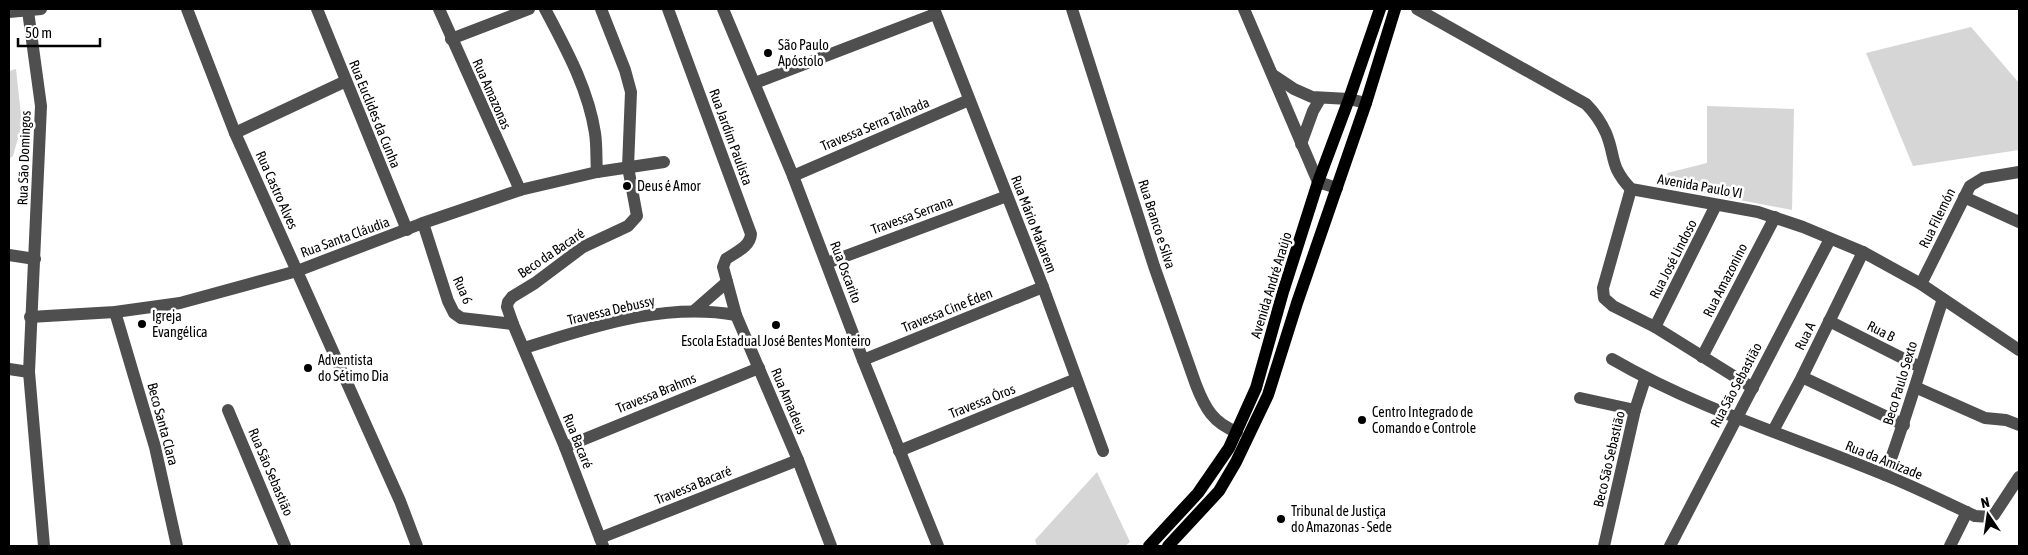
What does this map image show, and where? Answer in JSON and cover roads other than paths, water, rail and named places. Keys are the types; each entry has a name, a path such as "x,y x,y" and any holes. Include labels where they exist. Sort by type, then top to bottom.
{"main road":[{"name":"Avenida André Araújo","path":"1149,546 1198,493 1228,448 1256,388 1283,292 1318,182 1349,100 1380,9"},
{"path":"1168,546 1219,490 1236,462 1268,395 1297,303 1366,104 1395,9"}],"street":[{"path":"9,12 41,9"},
{"name":"Rua Castro Alves","path":"187,9 235,133 397,493 418,546"},
{"name":"Rua Euclides da Cunha","path":"317,9 407,230"},
{"name":"Rua Amazonas","path":"439,9 520,190"},
{"path":"451,39 529,9"},
{"path":"545,9 575,68 587,97 596,135 597,172"},
{"path":"600,9 625,70 631,92 628,167"},
{"name":"Rua Jardim Paulista","path":"668,9 751,234 746,246 726,259 724,267"},
{"name":"Rua Oscarito","path":"723,9 755,83 827,263 862,360 938,546"},
{"name":"Rua Branco e Silva","path":"1072,9 1154,266 1199,393 1214,419 1226,428 1236,432"},
{"path":"1244,9 1318,182 1337,188"},
{"path":"1417,9 1586,104 1596,114 1606,133 1619,177 1630,189 1603,288 1604,298 1613,306 1655,327 1752,388"},
{"name":"Rua São Domingos","path":"28,11 42,106 35,258 30,317 29,372 44,546"},
{"path":"755,83 934,11"},
{"name":"Rua Mário Makarem","path":"934,11 1043,287 1103,451"},
{"path":"1272,75 1294,89 1312,97 1349,100 1366,104"},
{"path":"235,133 346,81"},
{"path":"1301,144 1313,111 1320,99"},
{"name":"Travessa Serra Talhada","path":"792,176 969,100"},
{"name":"Rua Santa Cláudia","path":"30,317 115,312 180,303 297,271 423,223 520,190 597,172 664,162"},
{"name":"Beco da Bacaré","path":"524,348 507,307 508,302 512,297 535,283 583,247 633,222 636,216 628,167"},
{"name":"Rua Filemón","path":"1921,284 1970,186 1983,178 2019,172"},
{"name":"Avenida Paulo VI","path":"1630,189 1758,212 1803,227 1863,252 1921,284 2019,350"},
{"name":"Travessa Serrana","path":"827,263 1007,196"},
{"path":"1964,197 2019,222"},
{"name":"Rua José Lindoso","path":"1655,327 1716,205"},
{"name":"Rua Amazonino","path":"1702,357 1774,217"},
{"name":"Rua 6","path":"423,223 448,301 454,313 461,318 513,324"},
{"name":"Rua São Sebastião","path":"1670,546 1830,239"},
{"name":"Rua A","path":"1773,431 1863,252"},
{"path":"9,255 35,258"},
{"name":"Rua Amadeus","path":"724,267 736,314 832,546"},
{"path":"695,310 727,282"},
{"name":"Travessa Cine Éden","path":"862,360 1043,287"},
{"name":"Beco Paulo Sexto","path":"1885,475 1904,424 1920,367 1943,299"},
{"name":"Travessa Debussy","path":"524,348 643,315 695,310 712,310 736,314"},
{"name":"Beco Santa Clara","path":"115,312 155,447 177,546"},
{"name":"Rua B","path":"1829,321 1920,367"},
{"name":"Rua Bacaré","path":"524,348 565,447 601,542"},
{"path":"1612,359 1646,379 1736,418"},
{"name":"Travessa Brahms","path":"565,447 759,368"},
{"path":"9,370 29,372"},
{"path":"1802,376 1904,424"},
{"name":"Travessa Óros","path":"900,451 1076,379"},
{"name":"Beco São Sebastião","path":"1604,546 1635,410 1646,379"},
{"path":"1915,387 1985,418 2006,420 2019,426"},
{"path":"1580,398 1635,410"},
{"name":"Rua São Sebastião","path":"228,410 285,546"},
{"name":"Rua da Amizade","path":"1736,418 1885,475 1975,516 1990,517 1994,515 2019,477"},
{"name":"Travessa Bacaré","path":"601,542 798,460"},
{"path":"1950,546 1967,512"}],"place":[{"name":"São Paulo Apóstolo","path":"768,53"},
{"name":"Deus é Amor","path":"627,186"},
{"name":"Igreja Evangélica","path":"142,324"},
{"name":"Escola Estadual José Bentes Monteiro","path":"776,325"},
{"name":"Adventista do Sétimo Dia","path":"308,368"},
{"name":"Centro Integrado de Comando e Controle","path":"1362,420"},
{"name":"Tribunal de Justiça do Amazonas - Sede","path":"1281,519"}]}
